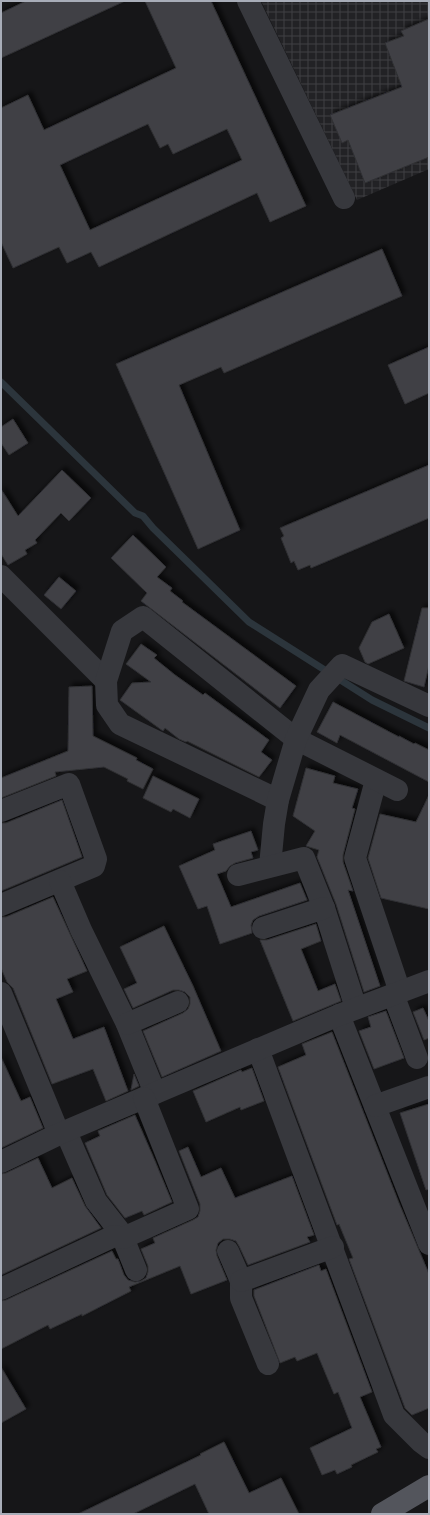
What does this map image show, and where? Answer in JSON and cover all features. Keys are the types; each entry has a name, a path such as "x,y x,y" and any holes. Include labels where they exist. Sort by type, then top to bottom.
{"main road":[{"path":"382,1514 429,1486"}],"street":[{"path":"248,1 344,198"},
{"path":"1,576 106,681"},
{"path":"278,800 120,724 107,705 106,681 122,630 143,617 296,740 397,790"},
{"path":"270,866 278,800 296,740 319,690 342,665 429,706"},
{"path":"376,780 355,858 417,1058"},
{"path":"1,811 69,784 96,859 94,866 1,905"},
{"path":"238,875 304,858 324,908 348,1012 375,1106 429,1244"},
{"path":"1,1289 114,1236 123,1238 188,1209 149,1095 127,1024 81,930 60,881"},
{"path":"263,928 324,908"},
{"path":"1,1162 62,1133 149,1095 348,1012 429,981"},
{"path":"1,993 62,1133 96,1201 121,1233 136,1270"},
{"path":"127,1024 178,1002"},
{"path":"258,1049 333,1247 394,1415 429,1448"},
{"path":"375,1106 429,1086"},
{"path":"241,1281 333,1247"},
{"path":"228,1251 241,1281 241,1298 268,1364"}],"shaded area":[{"path":"261,1 429,1 429,169 357,200"}],"building":[{"path":"26,1 125,1 1,58 1,13"},
{"path":"145,1 211,1 306,206 270,222 257,193 99,267 91,252 67,263 59,247 13,268 1,242 1,108 28,95 44,130 176,68","holes":["148,124 160,148 168,144 173,154 227,129 242,160 90,230 60,165"]},
{"path":"429,19 429,157 365,183 348,140 342,143 330,115 402,87 385,43 404,36 401,31"},
{"path":"382,249 402,296 224,373 221,367 179,385 240,530 198,549 116,364"},
{"path":"429,347 429,393 405,404 388,365"},
{"path":"13,419 28,443 9,455 1,443 1,427"},
{"path":"429,465 429,518 311,568 310,565 298,570 294,561 291,563 281,538 284,536 280,528"},
{"path":"62,470 91,498 69,521 61,513 35,540 37,543 25,550 27,554 8,565 1,554 1,489 18,516"},
{"path":"133,535 166,567 157,577 172,588 170,591 183,601 182,602 296,686 280,708 141,601 147,593 111,558"},
{"path":"59,577 76,591 61,609 44,595"},
{"path":"422,608 429,608 429,665 424,687 404,681"},
{"path":"389,614 404,648 368,664 365,662 359,648 372,622"},
{"path":"141,644 157,655 154,658 175,675 203,695 205,693 269,740 261,752 272,760 259,777 187,741 186,742 179,739 165,728 163,731 120,700 132,683 151,682 126,664"},
{"path":"92,686 93,736 137,758 136,760 153,769 143,789 127,781 128,779 104,767 55,772 56,776 1,798 1,778 68,751 69,687"},
{"path":"333,702 399,737 429,750 429,782 340,735 337,743 317,732"},
{"path":"306,768 335,776 333,783 358,789 352,808 355,809 343,855 343,862 353,891 348,890 380,986 364,992 336,904 317,857 319,850 306,846 315,831 293,816"},
{"path":"153,776 199,799 190,818 173,809 171,812 143,798"},
{"path":"429,795 429,909 381,898 368,858 380,814 416,822"},
{"path":"62,800 82,857 1,891 1,823 6,823"},
{"path":"251,831 258,850 251,852 253,858 235,863 226,871 217,874 231,907 300,883 307,900 259,916 253,920 251,925 252,933 220,944 207,906 198,909 179,866 215,850 213,844"},
{"path":"53,897 87,971 67,979 73,992 56,999 73,1039 104,1027 128,1091 106,1101 93,1069 52,1084 13,988 7,982 1,968 1,917 6,917"},
{"path":"316,924 321,941 301,949 318,991 335,984 341,1001 293,1021 260,940 267,940"},
{"path":"164,926 193,986 221,1051 162,1077 143,1031 183,1013 188,1009 190,997 185,992 173,990 133,1008 124,989 137,983 120,947"},
{"path":"423,1008 429,1021 429,1038 424,1040 413,1012"},
{"path":"386,1011 404,1058 374,1069 359,1031 371,1027 368,1017"},
{"path":"332,1032 399,1203 429,1274 429,1408 412,1415 405,1408 349,1259 353,1258 339,1224 337,1225 278,1067 306,1055 302,1044"},
{"path":"1,1057 21,1101 30,1097 43,1128 1,1148"},
{"path":"252,1068 264,1101 241,1110 240,1107 206,1122 193,1091 241,1070 242,1072"},
{"path":"134,1074 139,1086 131,1090"},
{"path":"429,1104 429,1189 426,1190 400,1113"},
{"path":"135,1115 172,1202 144,1215 142,1211 125,1218 107,1195 85,1143 100,1136 98,1131"},
{"path":"188,1147 201,1177 221,1168 235,1198 292,1176 314,1235 307,1237 310,1242 248,1265 236,1241 223,1239 218,1243 216,1250 227,1280 191,1294 180,1266 129,1287 131,1291 82,1316 82,1314 50,1329 48,1325 1,1349 1,1301 112,1251 116,1259 118,1259 124,1275 128,1280 135,1282 146,1278 148,1266 141,1249 155,1243 153,1238 198,1217 200,1211 200,1204 179,1151"},
{"path":"38,1158 52,1188 72,1178 85,1206 101,1228 1,1275 1,1174"},
{"path":"319,1265 321,1271 326,1269 372,1392 360,1397 381,1447 376,1449 378,1452 351,1465 352,1467 337,1474 335,1470 322,1475 310,1448 352,1428 338,1392 334,1394 317,1353 297,1361 295,1357 280,1363 254,1296 254,1290"},
{"path":"1,1367 26,1409 1,1423"},
{"path":"224,1442 249,1493 281,1478 299,1514 209,1514 195,1484 133,1514 78,1514 201,1455 200,1454"}],"waterway":[{"path":"1,382 135,513 143,516 153,528 249,622 372,700 429,728"}]}
